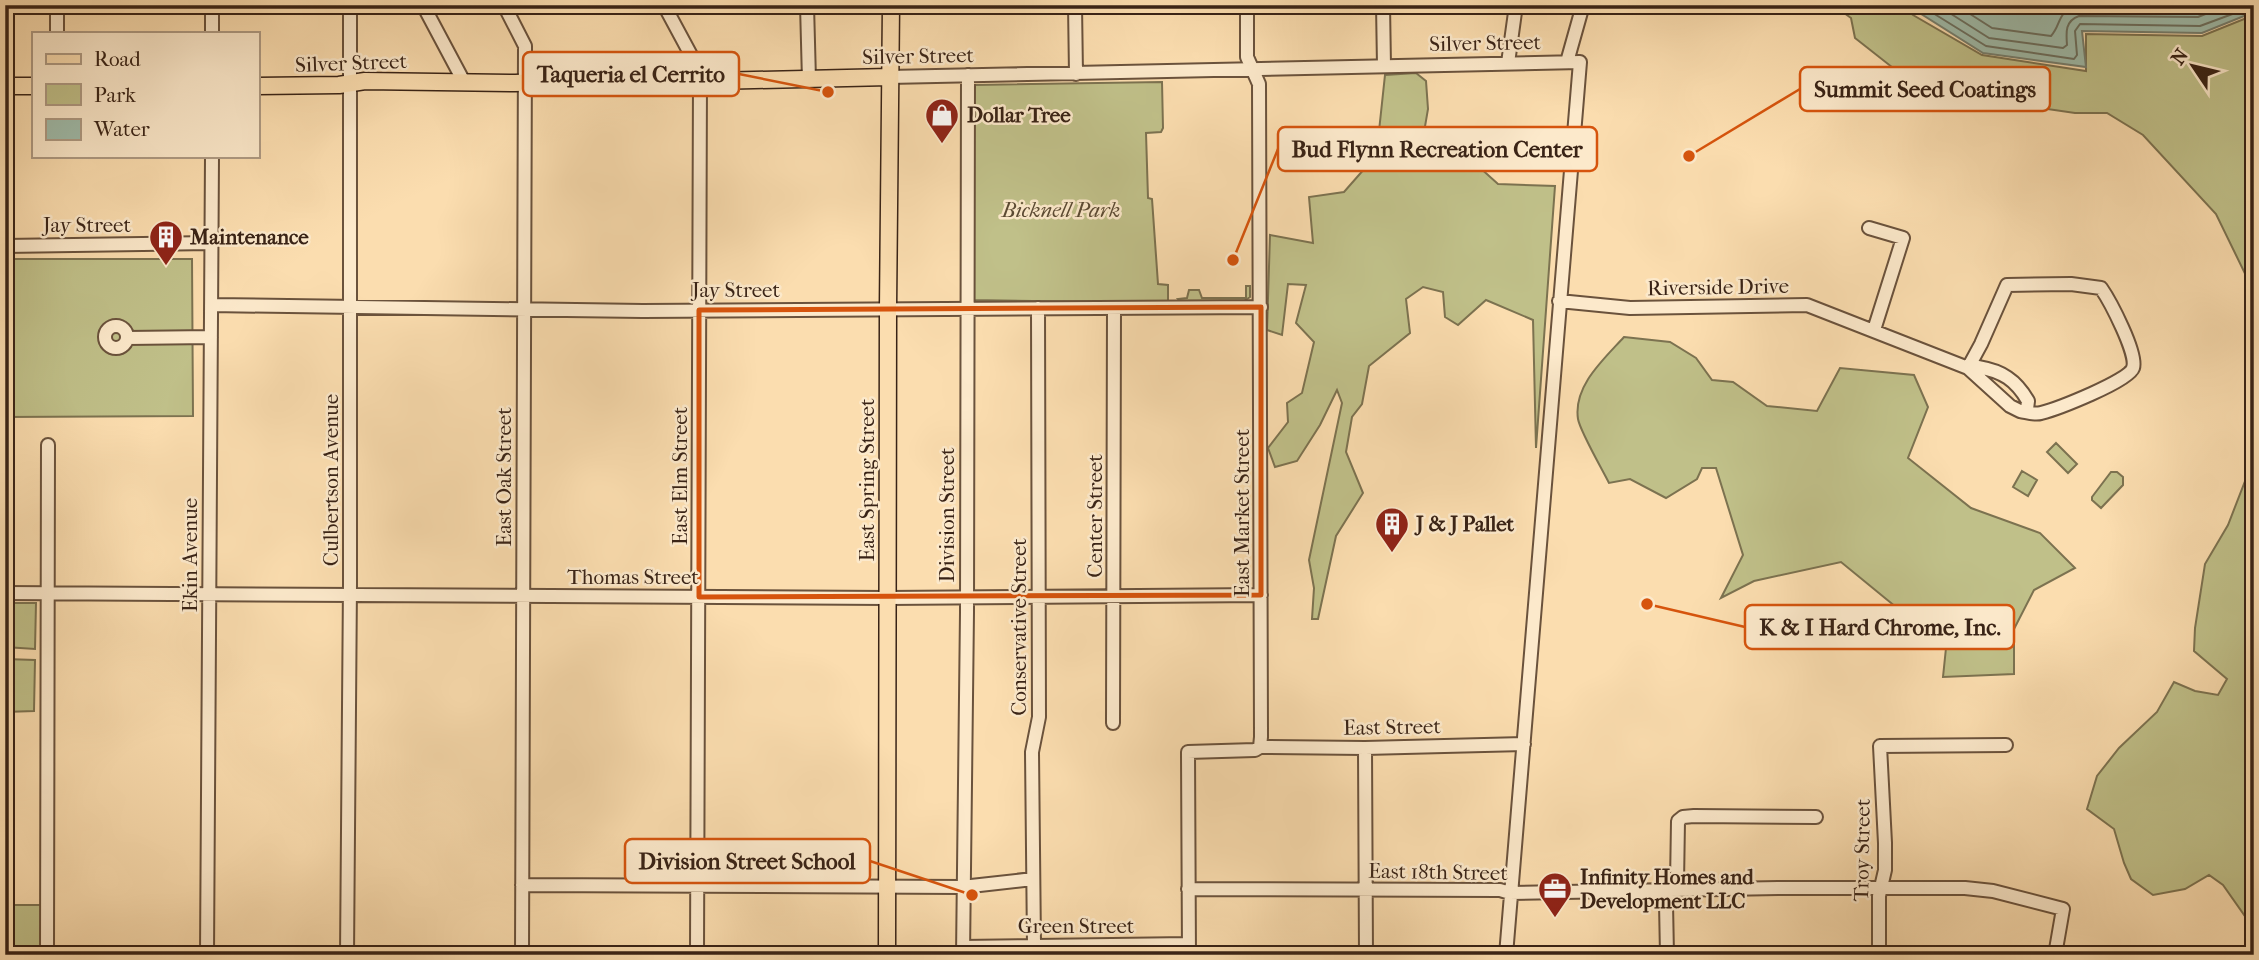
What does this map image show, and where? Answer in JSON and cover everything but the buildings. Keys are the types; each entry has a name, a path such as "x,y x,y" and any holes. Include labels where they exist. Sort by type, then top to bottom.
{"main road":[{"name":"East Spring Street","path":"887,955 891,5"},
{"name":"Silver Street","path":"259,86 339,85 365,81 525,82 688,77 715,81 889,77"},
{"path":"5,86 32,86"}],"street":[{"path":"57,5 57,32"},
{"path":"212,5 212,32"},
{"name":"Culbertson Avenue","path":"347,955 351,306 349,5"},
{"path":"423,5 464,82"},
{"name":"East Oak Street","path":"504,5 525,46 522,955"},
{"name":"East Elm Street","path":"664,5 699,70 700,79 697,955"},
{"path":"807,5 809,80"},
{"path":"1075,5 1076,74"},
{"name":"East Market Street","path":"1247,5 1247,57 1259,84 1260,747"},
{"path":"1383,5 1384,66"},
{"path":"1508,64 1516,5"},
{"path":"1506,955 1559,301 1573,62 1583,5"},
{"name":"Silver Street","path":"889,77 1573,62"},
{"name":"Division Street","path":"963,951 968,75"},
{"name":"Ekin Avenue","path":"208,955 212,158"},
{"path":"1869,228 1903,238 1874,330"},
{"name":"Jay Street","path":"5,246 211,243"},
{"path":"2071,284 2101,288 2111,303 2134,361 2132,372 2123,380 2038,414 2010,406 1968,368 2007,285 2071,284"},
{"name":"Riverside Drive","path":"1559,301 1630,307 1807,305 1968,368"},
{"name":"Jay Street","path":"211,305 524,310 1261,307"},
{"name":"Center Street","path":"1113,723 1114,308"},
{"name":"Conservative Street","path":"1034,945 1032,760 1039,717 1038,309"},
{"path":"127,338 211,337"},
{"path":"1968,368 1994,370 2014,381 2028,401 2027,409 2020,411"},
{"path":"47,955 48,445"},
{"name":"Thomas Street","path":"5,593 699,597 1261,595"},
{"name":"East Street","path":"1260,747 1365,748 1524,744"},
{"name":"Troy Street","path":"1879,955 1881,887 1885,870 1880,746 2006,745"},
{"path":"1189,949 1188,752 1245,752 1260,747"},
{"path":"1365,748 1366,955"},
{"path":"1667,955 1667,903 1677,884 1678,821 1683,817 1816,817"},
{"path":"522,885 698,884 887,888 962,887 1033,879"},
{"name":"East 18th Street","path":"1188,889 1500,890 1510,893 1881,887 1979,889 2063,909 2055,955"},
{"name":"Green Street","path":"963,951 1034,945 1189,949"}],"highlighted area":[{"path":"1261,307 1261,595 699,597 699,310"}],"green space":[{"path":"1833,5 1901,5 1913,15 1982,55 2086,71 2086,34 2202,36 2254,15 2254,309 2253,290 2216,214 2143,135 2107,113 2075,113 1933,92 1902,75 1855,38 1851,18"},
{"path":"1416,73 1426,81 1428,109 1422,144 1439,167 1478,166 1498,184 1555,186 1536,448 1533,320 1486,300 1458,325 1445,317 1443,292 1423,287 1406,299 1410,333 1369,366 1362,404 1352,417 1346,452 1363,493 1336,536 1318,619 1312,619 1314,588 1309,560 1342,403 1337,390 1320,425 1297,461 1275,467 1268,448 1288,422 1287,403 1302,393 1314,342 1296,323 1306,285 1288,284 1282,335 1267,330 1270,235 1313,243 1309,197 1344,192 1373,159 1385,75"},
{"name":"Bicknell Park","path":"1162,82 1163,128 1161,132 1146,133 1148,198 1152,199 1158,284 1168,285 1168,303 972,300 974,85"},
{"path":"5,259 192,259 193,416 5,417"},
{"path":"1246,286 1250,286 1250,297 1244,301 1182,303 1178,299 1187,298 1189,290 1199,290 1202,298 1246,298"},
{"path":"1624,337 1670,342 1696,358 1712,380 1733,382 1767,406 1817,411 1840,368 1914,375 1928,407 1908,458 1971,508 2040,533 2075,568 2034,590 2014,629 2014,674 1943,677 1946,648 1841,562 1754,581 1721,598 1743,555 1716,468 1702,468 1697,479 1666,498 1630,479 1609,483 1580,425 1578,407 1585,384"},
{"path":"2056,443 2077,464 2068,473 2047,452"},
{"path":"2254,458 2254,929 2223,885 2209,875 2185,889 2153,895 2131,879 2114,829 2087,809 2097,776 2119,748 2157,712 2174,682 2195,691 2218,695 2227,679 2194,651 2195,628 2205,564 2228,525"},
{"path":"2022,471 2037,480 2028,496 2013,487"},
{"path":"2111,472 2117,472 2123,477 2123,485 2101,508 2092,497"},
{"path":"5,603 36,603 35,649 5,647"},
{"path":"5,659 35,660 34,711 5,712"},
{"path":"5,905 41,905 41,955 5,955"}],"water":[{"path":"1907,5 2254,5 2254,12 2202,33 2082,31 2086,67 1983,53"}],"place":[{"name":"Taqueria el Cerrito","path":"828,92"},
{"name":"Dollar Tree","path":"942,145"},
{"name":"Summit Seed Coatings","path":"1689,156"},
{"name":"Bud Flynn Recreation Center","path":"1233,260"},
{"name":"Maintenance","path":"166,267"},
{"name":"J & J Pallet","path":"1392,554"},
{"name":"K & I Hard Chrome, Inc.","path":"1647,604"},
{"name":"Division Street School","path":"972,895"},
{"name":"Infinity Homes and Development LLC","path":"1555,919"}]}
